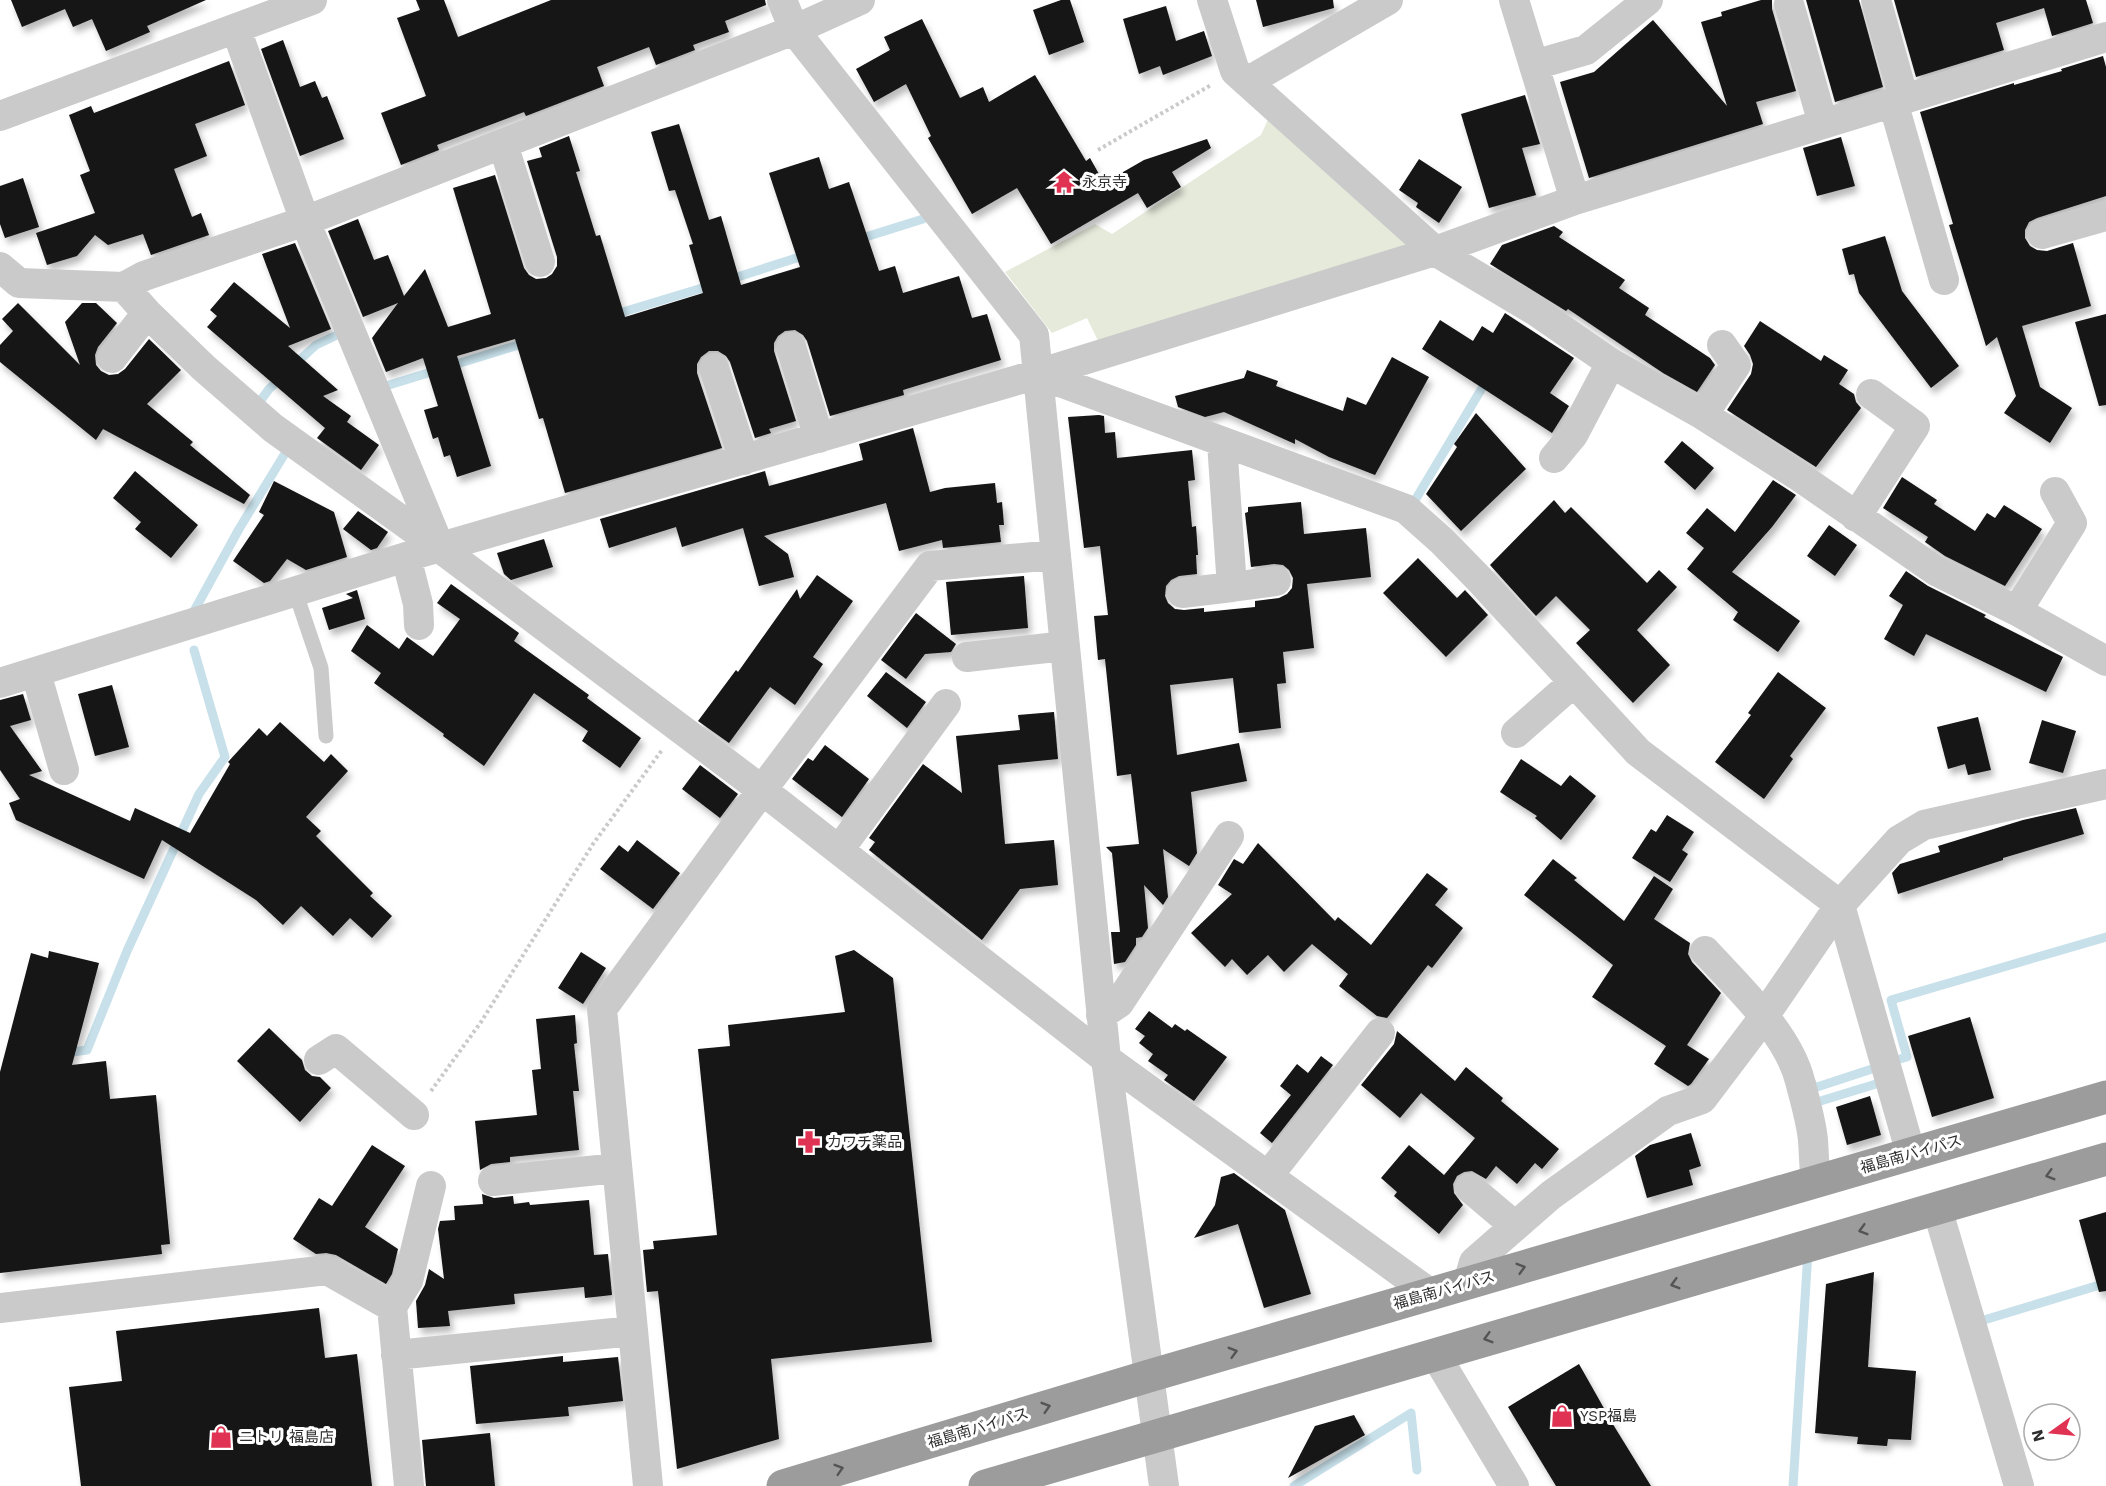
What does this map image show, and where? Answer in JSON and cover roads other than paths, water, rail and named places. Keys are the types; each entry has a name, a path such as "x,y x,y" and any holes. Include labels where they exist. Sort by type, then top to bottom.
{"highway":[{"name":"福島南バイパス","path":"783,1486 1149,1376 2106,1097"},
{"path":"985,1486 2106,1159"}],"street":[{"path":"0,116 312,0"},
{"path":"782,0 794,30 1034,335 1101,1015 1164,1486"},
{"path":"6,284 124,287 144,276 305,222 794,30 860,0"},
{"path":"1212,0 1241,77 1435,251 1534,310 1611,363 1703,415 1797,475 1936,571 2017,611 2106,661"},
{"path":"1241,77 1388,0"},
{"path":"1514,0 1575,200"},
{"path":"1534,65 1586,50 1648,0"},
{"path":"1876,0 1898,101 1944,280"},
{"path":"1790,4 1823,124"},
{"path":"236,29 305,222 440,548"},
{"path":"0,683 406,557 1038,374 1435,251 1575,200 2106,37"},
{"path":"503,144 540,262"},
{"path":"2042,234 2106,216"},
{"path":"124,287 147,313 204,368 273,428 440,548 762,790 1106,1059 1431,1294"},
{"path":"112,357 147,313"},
{"path":"1703,415 1736,365 1722,345"},
{"path":"791,347 819,438"},
{"path":"1554,458 1573,435 1611,363"},
{"path":"714,368 744,460"},
{"path":"1038,374 1406,510 1442,541 1638,752 1840,905 1911,1154"},
{"path":"1857,517 1915,426 1871,394"},
{"path":"1222,443 1232,587"},
{"path":"2017,611 2072,523 2055,492"},
{"path":"648,1486 602,1009 930,566 1056,555"},
{"path":"406,557 418,603 419,625"},
{"path":"1182,594 1276,581"},
{"path":"967,657 1065,646"},
{"path":"36,672 64,770"},
{"path":"1516,733 1574,682"},
{"path":"839,850 946,704"},
{"path":"1468,1283 1474,1262 1515,1226 1546,1189 1668,1111 1702,1099 1763,1017 1840,905 1899,840 1924,825 2106,784"},
{"path":"1101,1015 1119,1003 1229,836"},
{"path":"1705,951 1763,1017 1791,1057 1800,1080 1813,1138 1816,1182"},
{"path":"1268,1176 1380,1033"},
{"path":"319,1060 336,1049 414,1115"},
{"path":"493,1181 618,1168"},
{"path":"409,1486 392,1307 408,1281 431,1186"},
{"path":"1470,1188 1515,1226"},
{"path":"1937,1208 2019,1486"},
{"path":"0,1308 327,1270 392,1307"},
{"path":"396,1355 633,1332"},
{"path":"1435,1354 1514,1486"}],"lane":[{"path":"295,591 321,668 326,736"}],"waterway":[{"path":"856,240 923,219"},
{"path":"728,280 809,254"},
{"path":"613,315 712,285"},
{"path":"294,365 316,345 341,333"},
{"path":"386,386 528,342"},
{"path":"258,404 282,377"},
{"path":"1414,502 1488,378"},
{"path":"193,613 239,529 284,455"},
{"path":"65,1053 87,1050 127,951 199,794 225,757 194,650"},
{"path":"1892,1061 1907,1057 1891,1000 2106,937"},
{"path":"1811,1081 1814,1088 1875,1068"},
{"path":"1815,1107 1814,1103 1876,1084"},
{"path":"1793,1486 1808,1252"},
{"path":"1984,1320 2106,1283"},
{"path":"1294,1486 1411,1413 1417,1470"}],"place":[{"name":"永京寺","path":"1064,182"},
{"name":"カワチ薬品","path":"809,1142"},
{"name":"YSP福島","path":"1562,1416"},
{"name":"ニトリ 福島店","path":"221,1437"}]}
